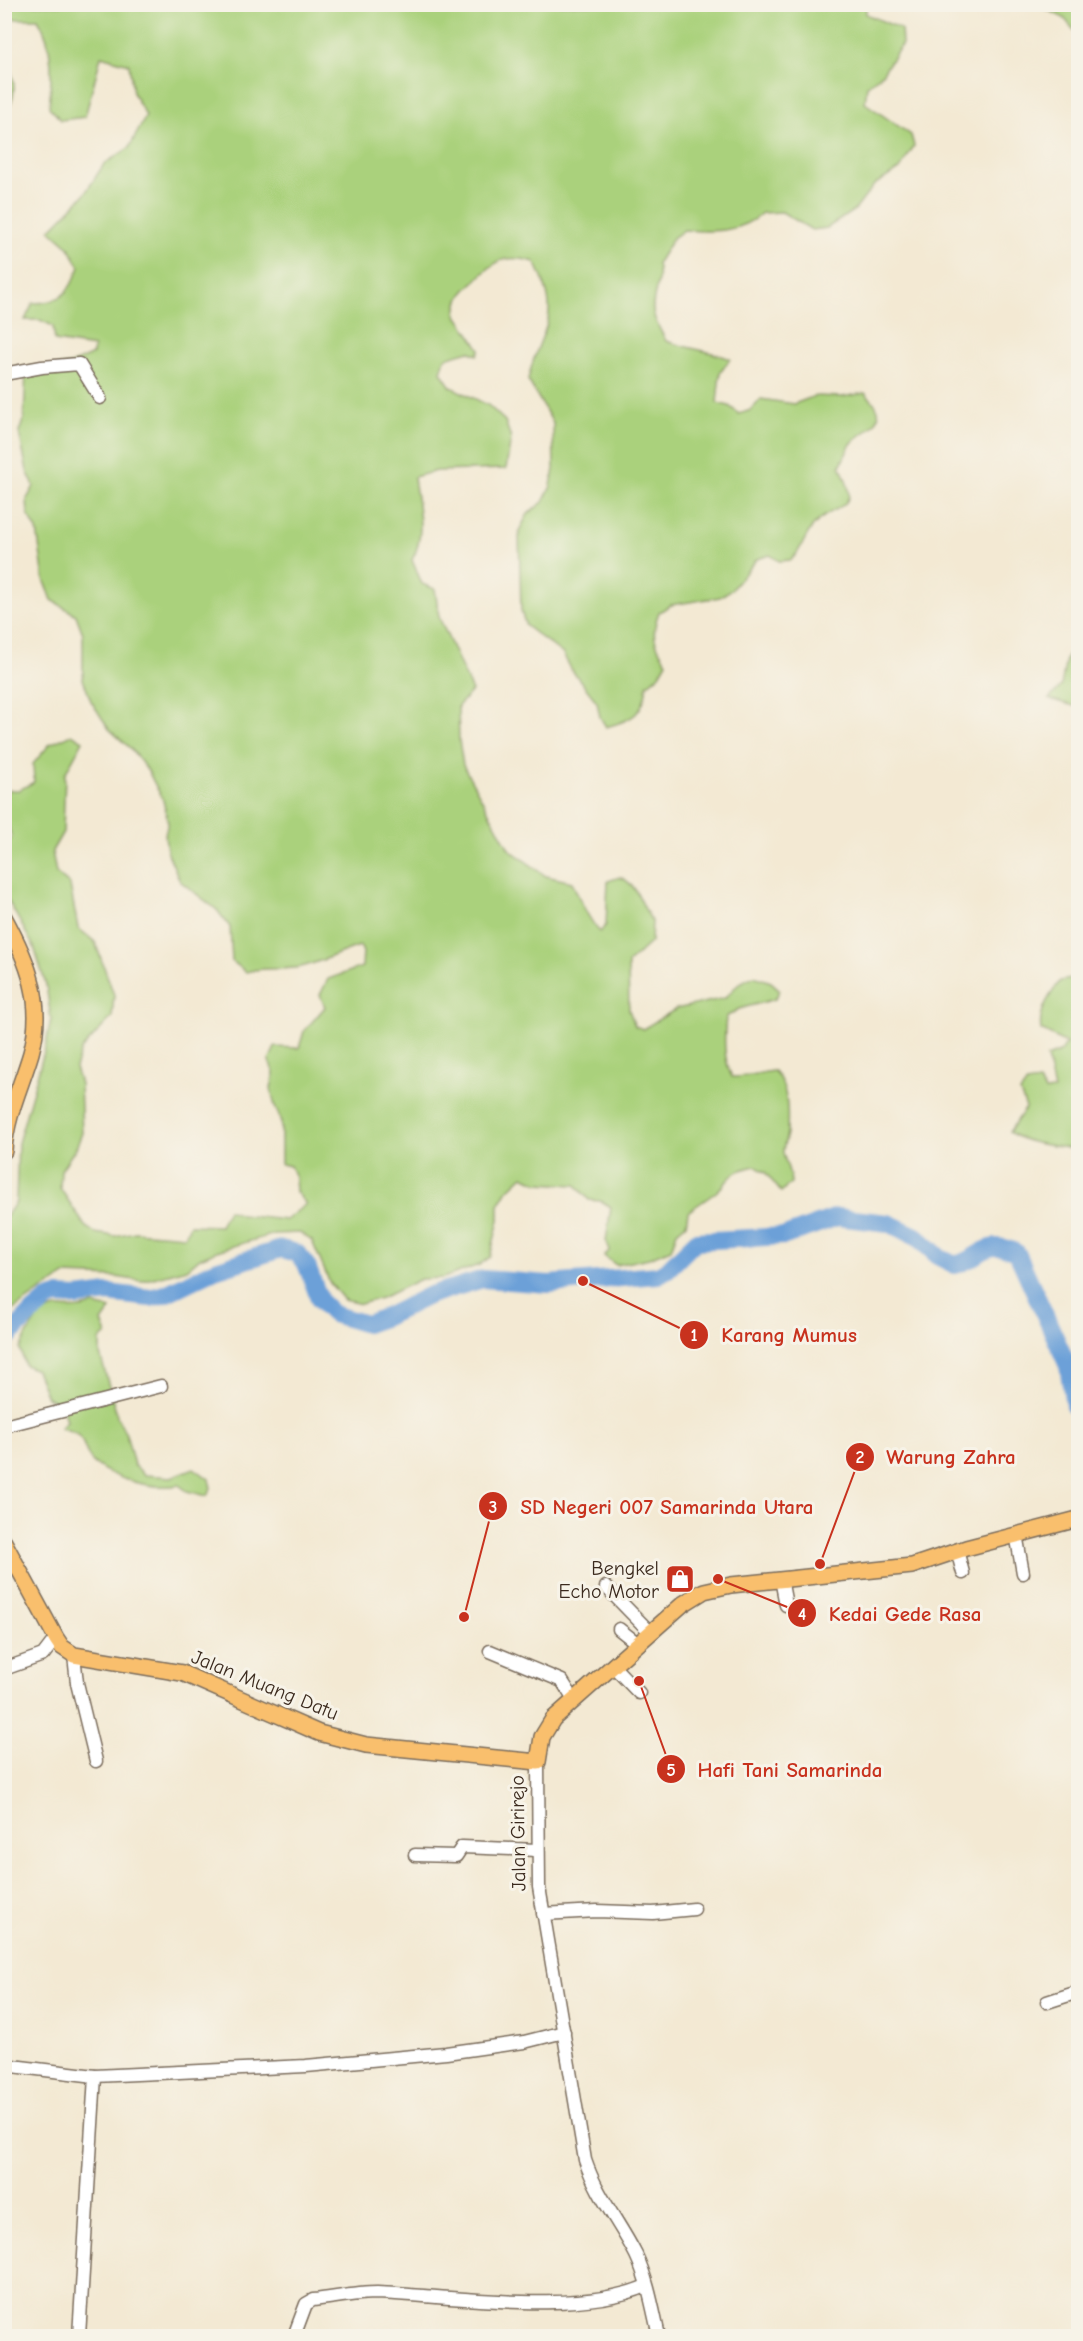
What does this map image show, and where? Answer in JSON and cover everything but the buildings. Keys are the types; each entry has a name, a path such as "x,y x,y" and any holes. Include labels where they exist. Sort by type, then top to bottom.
{"main road":[{"path":"4,917 21,948 33,980 38,1012 31,1053 9,1114 4,1151"},
{"name":"Jalan Girirejo","path":"538,1762 542,1737 549,1724 683,1604 704,1591 780,1579 912,1566 957,1550 1078,1519"},
{"path":"4,1542 56,1638 62,1647 74,1655"},
{"name":"Jalan Muang Datu","path":"74,1655 182,1673 319,1732 366,1745 538,1762"}],"street":[{"path":"4,374 42,367 79,364 100,398"},
{"path":"4,1426 161,1386"},
{"path":"1016,1534 1023,1573"},
{"path":"957,1550 963,1573"},
{"path":"780,1579 786,1605"},
{"path":"606,1587 651,1633"},
{"path":"619,1629 638,1644"},
{"path":"4,1669 43,1655 56,1638"},
{"path":"490,1651 562,1681 574,1700"},
{"path":"74,1655 77,1683 96,1761"},
{"path":"613,1666 639,1693"},
{"name":"Jalan Girirejo","path":"538,1762 538,1887 585,2160 596,2189 636,2255 658,2337"},
{"path":"415,1855 456,1856 462,1847 537,1850"},
{"path":"543,1914 597,1911 653,1913 694,1909"},
{"path":"1047,2002 1078,1992"},
{"path":"4,2065 94,2076 306,2066 395,2059 524,2042 564,2032"},
{"path":"79,2337 94,2076"},
{"path":"294,2337 306,2304 313,2300 373,2293 514,2301 582,2300 628,2294 646,2286"}],"green space":[{"path":"5,5 866,5 866,14 901,29 902,44 882,74 867,86 865,103 911,135 914,146 900,169 874,185 856,209 827,228 812,230 782,212 762,213 754,220 726,230 684,230 673,238 657,264 658,277 653,314 666,341 730,359 720,373 717,403 729,406 739,414 751,410 761,399 794,404 815,396 842,397 865,393 874,403 878,411 878,418 851,444 840,466 849,492 848,499 815,524 791,560 779,561 770,555 757,559 732,589 720,597 671,605 659,612 654,632 656,643 667,662 660,674 647,685 643,703 636,714 623,722 606,727 600,717 597,702 571,669 563,654 526,626 521,611 519,531 528,514 543,502 551,486 554,469 553,423 528,380 549,311 544,282 535,262 516,258 502,260 490,267 465,291 458,302 456,314 480,349 477,355 469,351 445,358 441,372 451,387 488,405 505,421 511,438 506,469 436,471 414,477 420,529 417,550 412,560 422,584 435,589 439,617 472,691 458,706 459,740 463,765 509,849 546,876 572,882 588,915 600,932 606,925 608,881 620,877 632,885 636,891 652,921 651,942 628,963 629,1010 635,1026 643,1029 676,1009 725,998 739,983 754,976 771,982 780,990 775,999 739,1009 726,1017 725,1040 727,1063 732,1077 774,1071 785,1092 788,1117 783,1152 791,1183 781,1192 765,1172 755,1166 740,1170 716,1192 688,1212 686,1224 677,1232 671,1249 649,1258 616,1265 604,1256 610,1250 606,1241 611,1207 601,1201 589,1200 576,1185 538,1183 523,1176 508,1190 499,1205 499,1220 490,1257 479,1265 443,1278 421,1279 384,1297 361,1304 344,1300 330,1283 312,1241 300,1233 274,1234 217,1251 200,1258 187,1269 142,1281 116,1277 65,1275 13,1310 5,1320 5,1218 16,1202 18,1143 46,1045 51,1019 46,985 34,947 5,895 5,843 12,838 6,820 5,802 8,790 19,790 34,782 33,764 50,744 72,734 83,741 65,774 63,832 52,851 56,873 70,885 78,928 95,942 114,995 112,1017 81,1050 75,1068 80,1084 82,1133 76,1148 61,1170 60,1188 85,1226 95,1233 115,1236 135,1232 185,1236 190,1225 220,1226 228,1210 241,1215 286,1220 306,1204 296,1192 295,1177 290,1166 281,1164 281,1120 271,1089 274,1073 269,1061 275,1047 299,1048 304,1031 325,1007 320,995 328,979 362,967 363,952 360,946 301,967 246,972 232,961 230,927 217,910 180,881 167,851 165,835 168,822 163,800 148,771 131,749 109,729 91,701 83,679 83,634 76,615 52,600 44,579 37,530 28,515 27,499 34,486 27,471 19,432 24,418 26,371 71,364 93,354 94,347 55,341 53,326 40,320 25,320 33,303 51,301 64,294 80,267 68,246 50,230 84,195 104,164 129,148 146,116 133,93 129,64 101,56 85,117 61,120 49,107 51,62 43,29 38,19 5,19"},
{"path":"1038,5 1078,5 1078,35 1064,18"},
{"path":"5,61 14,81 14,88 5,116"},
{"path":"1078,637 1078,707 1049,699 1061,686 1066,659"},
{"path":"1078,978 1078,1150 1034,1143 1009,1132 1026,1108 1020,1092 1026,1084 1039,1082 1045,1091 1054,1090 1047,1057 1062,1051 1066,1043 1041,1030 1041,1017 1048,998 1060,981"},
{"path":"93,1305 111,1309 102,1322 107,1334 100,1340 100,1354 118,1419 126,1434 134,1465 145,1475 171,1477 194,1468 209,1479 211,1488 207,1496 187,1491 179,1485 146,1485 112,1474 94,1463 76,1434 60,1428 66,1421 62,1409 55,1401 47,1397 36,1370 25,1365 20,1349 35,1321 46,1311 53,1308"}],"waterway":[{"path":"4,1341 29,1315 48,1299 57,1296 77,1297 108,1293 150,1298 165,1294 215,1270 281,1249 297,1253 307,1266 320,1301 333,1314 366,1324 386,1317 430,1295 483,1279 549,1284 658,1275 668,1269 696,1241 785,1236 837,1217 888,1223 916,1236 939,1257 955,1265 991,1248 998,1247 1017,1253 1068,1366 1074,1405 1078,1410"}],"place":[{"name":"Karang Mumus","path":"583,1281"},
{"name":"Warung Zahra","path":"820,1564"},
{"name":"Bengkel Echo Motor","path":"680,1579"},
{"name":"Kedai Gede Rasa","path":"718,1579"},
{"name":"SD Negeri 007 Samarinda Utara","path":"464,1617"},
{"name":"Hafi Tani Samarinda","path":"639,1681"}]}
